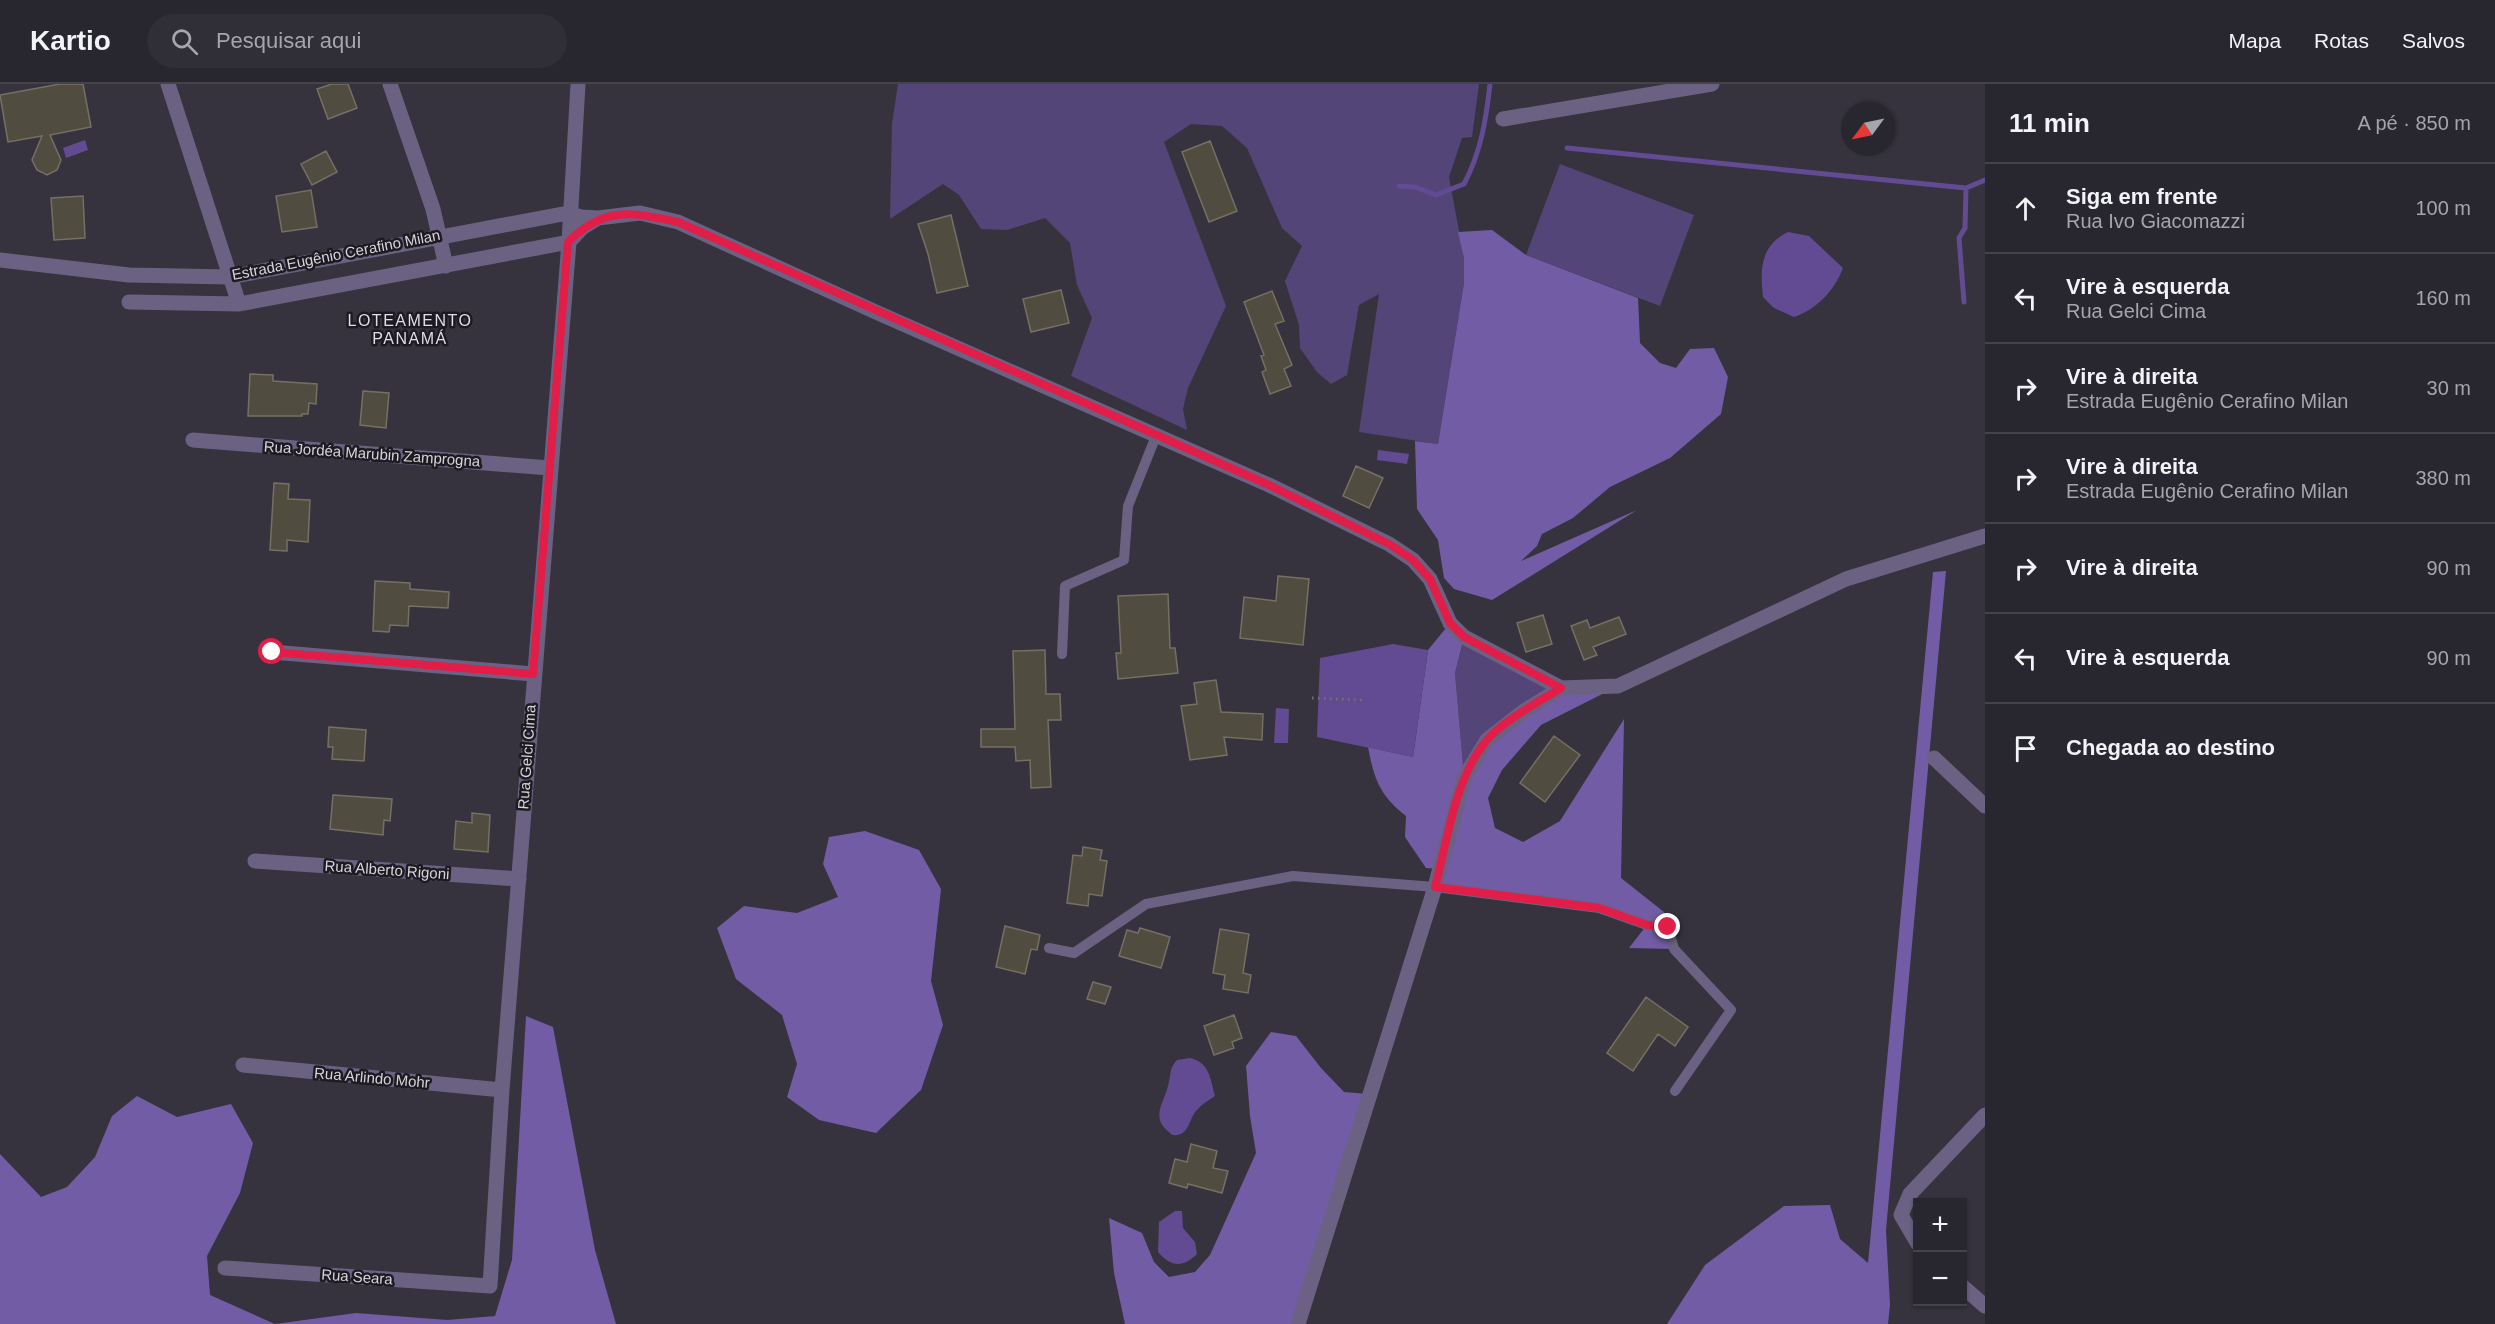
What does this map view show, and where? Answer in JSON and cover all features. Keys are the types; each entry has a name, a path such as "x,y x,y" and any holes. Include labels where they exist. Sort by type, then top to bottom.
{"street":[{"path":"168,84 239,304"},
{"path":"390,84 433,209 446,266"},
{"name":"Rua Gelci Cima","path":"490,1286 502,1090 568,242 568,213 578,84"},
{"path":"1503,119 1712,84"},
{"name":"Estrada Eugênio Cerafino Milan","path":"0,259 129,275 230,277 568,213 581,218 640,213 678,222 1269,485 1389,544 1413,560 1430,579 1450,623 1464,637 1561,688"},
{"name":"Estrada Eugênio Cerafino Milan","path":"129,302 239,304 568,242 582,228 598,218"},
{"name":"Rua Jordéa Marubin Zamprogna","path":"193,440 550,468"},
{"path":"1298,1324 1435,887 1464,778 1487,740 1524,711 1561,688 1618,686 1846,579 1985,536"},
{"path":"272,652 533,674"},
{"path":"1934,758 1985,806"},
{"name":"Rua Alberto Rigoni","path":"255,861 519,879"},
{"name":"Rua Arlindo Mohr","path":"243,1065 502,1090"},
{"path":"1913,1237 1901,1215 1910,1194 1985,1115"},
{"name":"Rua Seara","path":"225,1268 490,1286"},
{"path":"1967,1290 1985,1306"}],"lane":[{"path":"1062,654 1065,586 1124,560 1128,506 1155,436"},
{"path":"1049,948 1074,953 1146,904 1293,876 1435,887 1599,908 1647,925 1668,927 1674,949 1731,1010 1675,1091"}],"path":[{"path":"1312,698 1363,700"}],"shaded area":[{"path":"898,84 1479,84 1472,137 1462,138 1449,177 1464,258 1464,283 1438,444 1359,432 1379,294 1359,305 1347,375 1331,384 1317,372 1300,348 1299,325 1285,281 1302,246 1282,228 1247,148 1222,126 1191,124 1164,142 1226,306 1188,388 1183,409 1187,430 1071,376 1092,318 1077,285 1070,243 1045,218 1007,230 981,229 959,195 943,184 890,219 892,124"},
{"path":"85,140 88,150 66,158 63,148"},
{"path":"1560,164 1694,215 1660,306 1526,255"},
{"path":"1492,230 1526,255 1638,298 1640,343 1660,363 1676,368 1690,349 1714,348 1728,377 1721,414 1670,458 1610,487 1573,518 1542,534 1537,546 1521,561 1637,510 1492,600 1454,589 1444,578 1438,540 1417,509 1415,441 1438,444 1464,283 1464,258 1458,232"},
{"path":"1788,232 1809,236 1843,268 1830,292 1824,298 1810,309 1794,317 1774,308 1763,297 1762,287 1762,268 1767,251 1772,244"},
{"path":"1378,450 1409,454 1407,464 1377,460"},
{"path":"1946,571 1886,1230 1890,1305 1888,1324 1667,1324 1705,1265 1784,1206 1830,1205 1840,1239 1868,1263 1933,572"},
{"path":"1450,623 1464,637 1455,673 1464,777 1487,740 1561,688 1618,686 1541,725 1502,770 1488,798 1495,828 1523,842 1560,821 1624,719 1621,878 1664,912 1674,949 1629,948 1646,926 1599,908 1435,887 1439,869 1426,868 1405,837 1406,816 1390,801 1379,785 1368,747 1413,757 1428,650"},
{"path":"1464,637 1561,688 1464,778 1455,673"},
{"path":"1393,644 1428,650 1413,757 1317,737 1320,658"},
{"path":"1276,708 1289,709 1288,743 1274,743"},
{"path":"865,831 919,850 941,889 931,981 943,1025 921,1090 876,1133 819,1120 787,1097 797,1064 782,1015 736,979 717,928 744,906 797,913 838,897 823,864 829,837"},
{"path":"526,1016 553,1027 595,1250 616,1324 275,1324 356,1313 447,1320 495,1316 512,1260"},
{"path":"1271,1032 1296,1036 1321,1068 1344,1092 1368,1094 1298,1324 1125,1324 1114,1273 1109,1218 1142,1233 1154,1262 1169,1277 1195,1272 1210,1255 1256,1153 1246,1066"},
{"path":"1190,1058 1197,1060 1205,1067 1215,1096 1194,1113 1187,1128 1181,1134 1173,1135 1160,1121 1160,1110 1173,1066 1177,1060"},
{"path":"137,1096 177,1117 231,1104 253,1143 240,1193 207,1256 210,1295 275,1324 0,1324 0,1154 41,1197 67,1187 95,1157 112,1116"},
{"path":"1175,1211 1182,1211 1183,1228 1195,1242 1197,1254 1187,1262 1177,1264 1168,1261 1158,1252 1159,1222"}],"building":[{"path":"60,84 83,84 91,127 50,135 61,160 57,170 47,175 37,170 32,160 42,136 8,142 0,95"},
{"path":"332,84 348,84 357,108 328,119 317,89"},
{"path":"1210,141 1237,211 1209,222 1182,152"},
{"path":"326,151 337,172 312,185 301,164"},
{"path":"311,190 317,227 282,232 276,196"},
{"path":"83,196 85,238 54,240 51,198"},
{"path":"951,215 968,286 937,293 918,224"},
{"path":"1061,290 1069,323 1031,332 1023,299"},
{"path":"1272,291 1284,321 1275,324 1292,365 1284,369 1291,386 1270,394 1262,372 1266,370 1261,356 1264,355 1244,302"},
{"path":"250,374 273,375 273,381 317,384 316,404 309,403 308,414 302,414 302,416 248,416"},
{"path":"363,391 389,393 386,428 360,425"},
{"path":"1356,466 1383,478 1369,508 1343,496"},
{"path":"274,483 289,484 288,499 310,500 308,542 287,540 287,551 270,550"},
{"path":"1278,576 1309,579 1303,645 1240,638 1244,597 1276,601"},
{"path":"375,581 410,583 410,589 449,592 448,608 409,606 408,626 390,625 389,632 373,631"},
{"path":"1168,594 1170,648 1175,648 1178,673 1118,679 1116,653 1121,653 1118,596"},
{"path":"1543,615 1552,644 1526,652 1517,623"},
{"path":"1619,617 1626,634 1593,647 1597,655 1584,660 1571,626 1587,620 1590,628"},
{"path":"1045,650 1046,694 1060,694 1061,720 1048,720 1051,787 1031,788 1030,760 1016,761 1015,747 981,747 981,729 1015,729 1013,651"},
{"path":"1216,680 1221,712 1263,714 1262,740 1224,737 1227,755 1190,760 1181,706 1197,704 1194,683"},
{"path":"329,727 366,730 364,761 332,759 333,747 328,747"},
{"path":"1554,736 1580,755 1545,802 1520,783"},
{"path":"333,795 392,799 390,821 384,820 383,835 330,829"},
{"path":"472,813 490,815 488,852 454,849 456,821 472,823"},
{"path":"1083,847 1102,850 1100,860 1107,861 1102,896 1089,894 1088,906 1067,903 1073,855 1082,856"},
{"path":"1005,926 1040,935 1037,950 1031,949 1025,974 996,967"},
{"path":"1140,928 1170,937 1161,968 1119,956 1127,930 1138,933"},
{"path":"1220,929 1249,934 1243,973 1251,975 1248,993 1223,989 1225,975 1213,973"},
{"path":"1093,982 1111,987 1105,1004 1087,999"},
{"path":"1646,997 1688,1027 1675,1046 1658,1034 1633,1071 1607,1053"},
{"path":"1234,1015 1242,1038 1232,1042 1234,1048 1214,1055 1204,1026"},
{"path":"1191,1144 1217,1151 1213,1168 1228,1171 1222,1193 1188,1184 1187,1188 1169,1183 1175,1159 1187,1162"}],"waterway":[{"path":"1399,186 1415,187 1436,195 1464,184 1475,160 1482,136 1490,84"},
{"path":"1567,148 1966,188 1985,180"},
{"path":"1964,302 1959,238 1965,228 1966,188"}],"district":[{"name":"LOTEAMENTO PANAMÁ","path":"410,329"}],"route":[{"path":"272,652 533,674 568,242 582,228 598,218 640,213 678,222 1190,452 1269,485 1389,544 1413,560 1430,579 1450,623 1464,637 1561,688 1524,711 1487,740 1464,778 1435,887 1599,908 1647,925 1668,927"}]}
